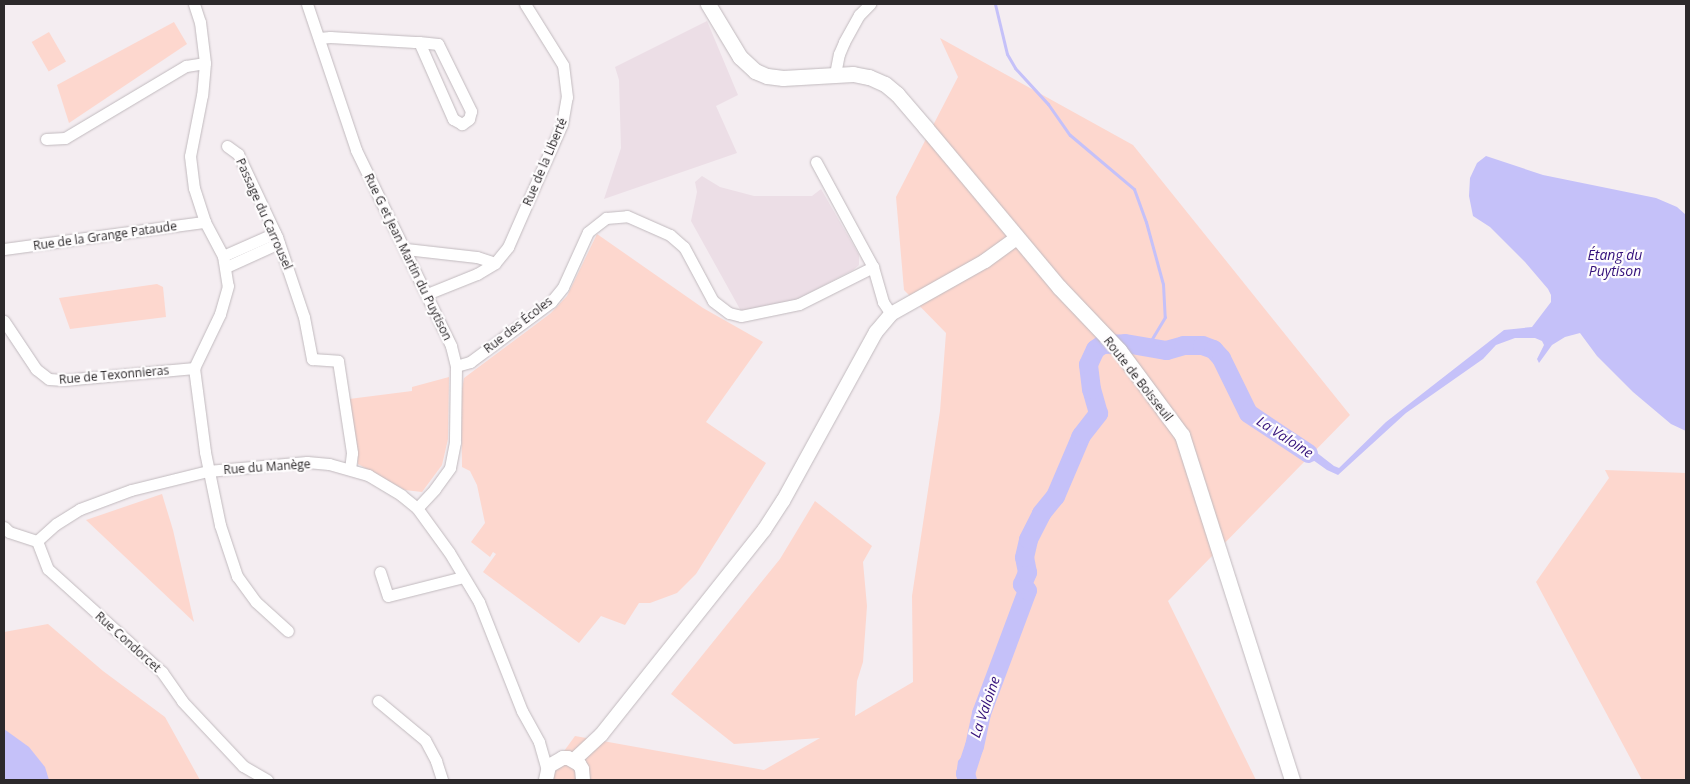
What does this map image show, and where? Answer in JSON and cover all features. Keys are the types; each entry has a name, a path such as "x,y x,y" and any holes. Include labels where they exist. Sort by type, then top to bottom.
{"main road":[{"name":"Route de Boisseuil","path":"708,4 740,57 755,71 767,76 782,78 835,74 869,77 885,84 897,94 1059,287 1119,350 1182,435 1292,780"}],"street":[{"path":"194,4 200,22 205,63 202,95 190,156 194,188 205,222 224,261 228,286 220,314 194,368 208,471 220,525 236,576 256,602 288,631"},
{"name":"Rue G et Jean Martin du Puytison","path":"308,4 356,150 452,346 456,366 455,442 450,468 435,489 417,508"},
{"name":"Rue de la Liberté","path":"494,263 508,247 566,110 567,97 563,65 525,4"},
{"path":"835,74 839,54 844,42 859,15 870,4"},
{"path":"319,38 330,37 419,42 438,44 471,112 469,119 462,124 453,119 419,42"},
{"path":"46,139 65,138 186,66 205,63"},
{"name":"Passage du Carrousel","path":"227,146 238,154 277,238 304,317 312,359 338,361 352,453 350,469"},
{"path":"816,162 873,267 882,302 891,314"},
{"name":"Rue des Écoles","path":"456,366 470,362 551,302 563,287 588,232 606,218 627,216 670,235 684,247 713,301 729,313 741,316 799,304 873,267"},
{"name":"Rue de la Grange Pataude","path":"4,249 205,222"},
{"path":"224,261 277,238"},
{"path":"574,760 583,754 602,734 764,530 783,501 876,332 891,314 985,262 1017,238"},
{"path":"406,249 477,257 494,263"},
{"path":"427,294 477,274 494,263"},
{"name":"Rue de Texonnieras","path":"4,321 36,369 49,379 63,380 194,368"},
{"name":"Rue du Manège","path":"37,541 56,524 80,509 131,490 208,471 307,462 329,464 350,469 384,484 417,508 437,533 479,602 522,711 540,742 557,760"},
{"path":"4,527 9,532 37,541"},
{"name":"Rue Condorcet","path":"37,541 48,569 162,672 182,701 244,766 268,780"},
{"path":"380,572 388,596 463,577"},
{"path":"378,701 425,740 436,761 442,780"},
{"path":"583,777 602,734"},
{"name":"Rue du Manège","path":"540,742 547,775"},
{"path":"547,775 557,760 568,758 574,760 582,769 583,777"}],"shaded area":[{"path":"707,21 738,95 716,106 737,153 604,199 621,148 619,80 615,67"},
{"path":"174,22 187,44 69,123 57,85"},
{"path":"49,32 66,61 49,71 32,42"},
{"path":"940,38 1133,145 1350,415 1168,601 1256,780 543,780 575,736 764,770 820,738 734,744 671,694 780,559 815,501 872,546 863,562 867,606 863,662 857,681 855,716 913,682 912,596 940,411 946,333 904,290 896,197 958,77"},
{"path":"702,176 720,187 754,196 812,196 821,189 859,255 859,265 796,300 741,311 691,221 697,192 695,182"},
{"path":"597,234 703,308 763,342 706,422 766,463 696,574 677,593 650,603 639,603 625,625 601,616 579,643 483,572 496,554 493,552 490,557 471,542 485,523 477,485 470,471 462,467 461,395 464,378 551,313 567,296"},
{"path":"157,284 163,287 166,317 70,329 59,298"},
{"path":"449,377 448,439 442,465 422,492 405,490 358,464 349,399 412,391 412,387"},
{"path":"1605,470 1686,473 1686,780 1642,780 1536,582 1609,478"},
{"path":"162,494 173,530 194,622 86,520"},
{"path":"48,624 103,671 165,717 200,780 4,780 4,632"}],"water":[{"name":"Étang du Puytison","path":"1486,156 1543,175 1656,198 1677,207 1686,215 1686,431 1671,424 1633,392 1597,356 1580,333 1565,337 1552,345 1539,363 1537,359 1544,345 1542,341 1535,338 1515,338 1496,345 1483,359 1406,413 1338,475 1327,470 1275,433 1263,426 1250,424 1241,417 1239,407 1228,387 1215,355 1208,351 1179,347 1154,353 1139,348 1130,349 1112,333 1125,343 1166,350 1183,345 1202,345 1213,349 1221,358 1248,413 1288,440 1294,435 1339,468 1386,422 1504,330 1532,327 1551,302 1551,295 1548,289 1525,262 1490,227 1473,216 1469,196 1470,178 1477,163"},
{"path":"1099,341 1102,344 1099,350 1094,349 1088,365 1091,389 1098,413 1081,435 1055,496 1041,513 1028,539 1024,555 1027,590 981,713 974,746 965,772 967,780 962,780 957,769 958,761 971,746 976,717 996,664 1001,639 1024,592 1024,574 1020,555 1026,533 1057,486 1072,433 1087,423 1094,414 1088,389 1084,358 1086,353"},
{"path":"4,729 29,747 45,767 49,780 4,780"}],"waterway":[{"path":"995,4 1007,54 1015,68 1048,104 1070,135 1134,189 1146,222 1163,284 1165,317 1147,347"},
{"name":"La Valoine","path":"967,780 965,773 974,746 981,713 1027,590 1022,584 1027,572 1024,557 1028,539 1041,513 1055,496 1081,435 1098,413 1091,389 1088,364 1095,349 1102,344 1125,343 1166,350 1183,345 1202,345 1213,349 1221,358 1248,413 1308,453"}]}
